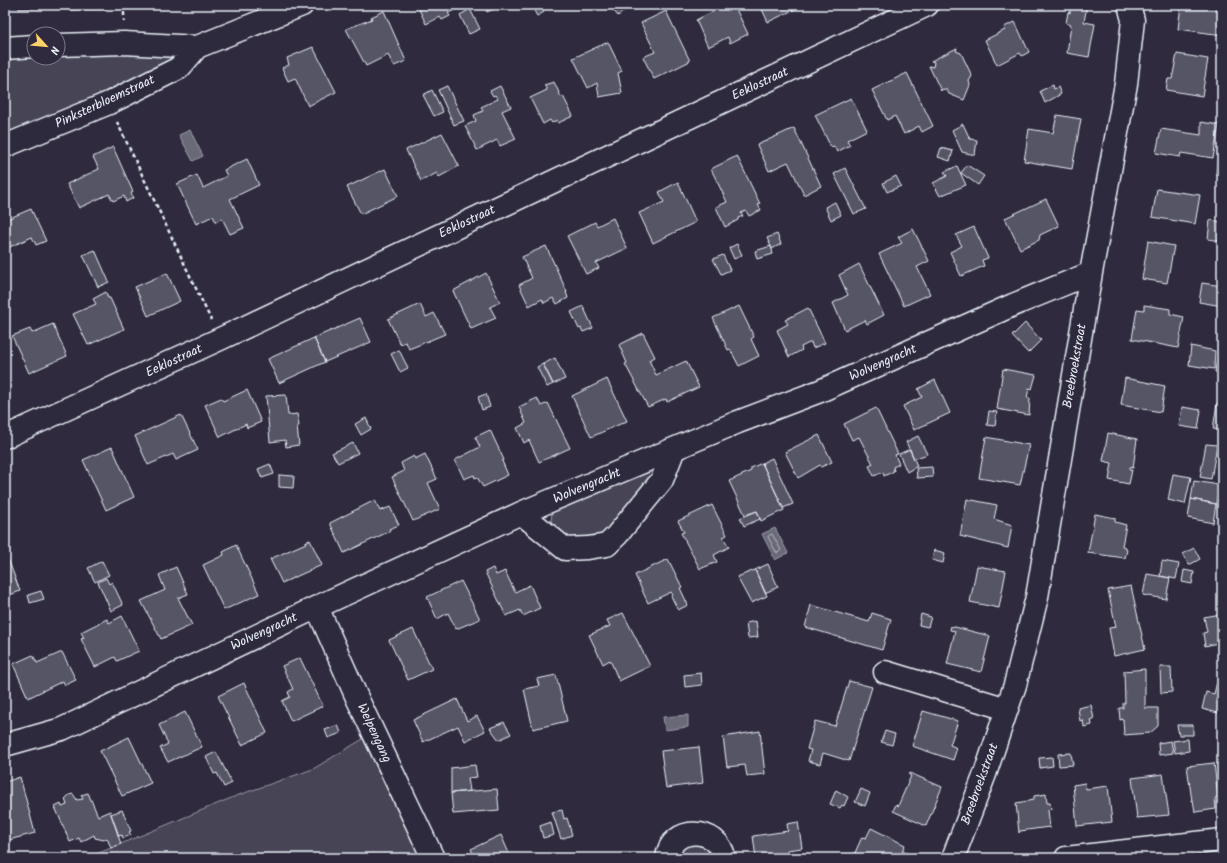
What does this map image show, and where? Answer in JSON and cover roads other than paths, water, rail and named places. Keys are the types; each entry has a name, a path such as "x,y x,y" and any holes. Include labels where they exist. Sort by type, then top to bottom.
{"street":[{"name":"Pinksterbloemstraat","path":"66,45 124,43 197,47 302,5"},
{"name":"Eeklostraat","path":"5,438 220,339 927,5"},
{"name":"Breebroekstraat","path":"953,858 1015,685 1036,597 1091,273 1126,84 1133,10"},
{"path":"5,48 26,47"},
{"name":"Pinksterbloemstraat","path":"5,146 109,103 179,68 197,47"},
{"name":"Wolvengracht","path":"5,745 62,728 317,606 522,513 738,422 820,391 1014,305 1091,273"},
{"path":"522,513 565,549 607,545 618,535 662,480 674,449"},
{"name":"Welpengang","path":"317,606 358,700 433,858"},
{"path":"885,672 1006,709"},
{"path":"667,858 671,846 678,839 687,834 696,833 706,834 714,839 720,846 724,858"},
{"path":"1066,858 1222,840"}],"water":[{"path":"190,130 203,156 193,161 179,135"},
{"path":"775,528 788,553 775,560 762,534"},
{"path":"688,715 688,727 665,730 663,717"}]}
